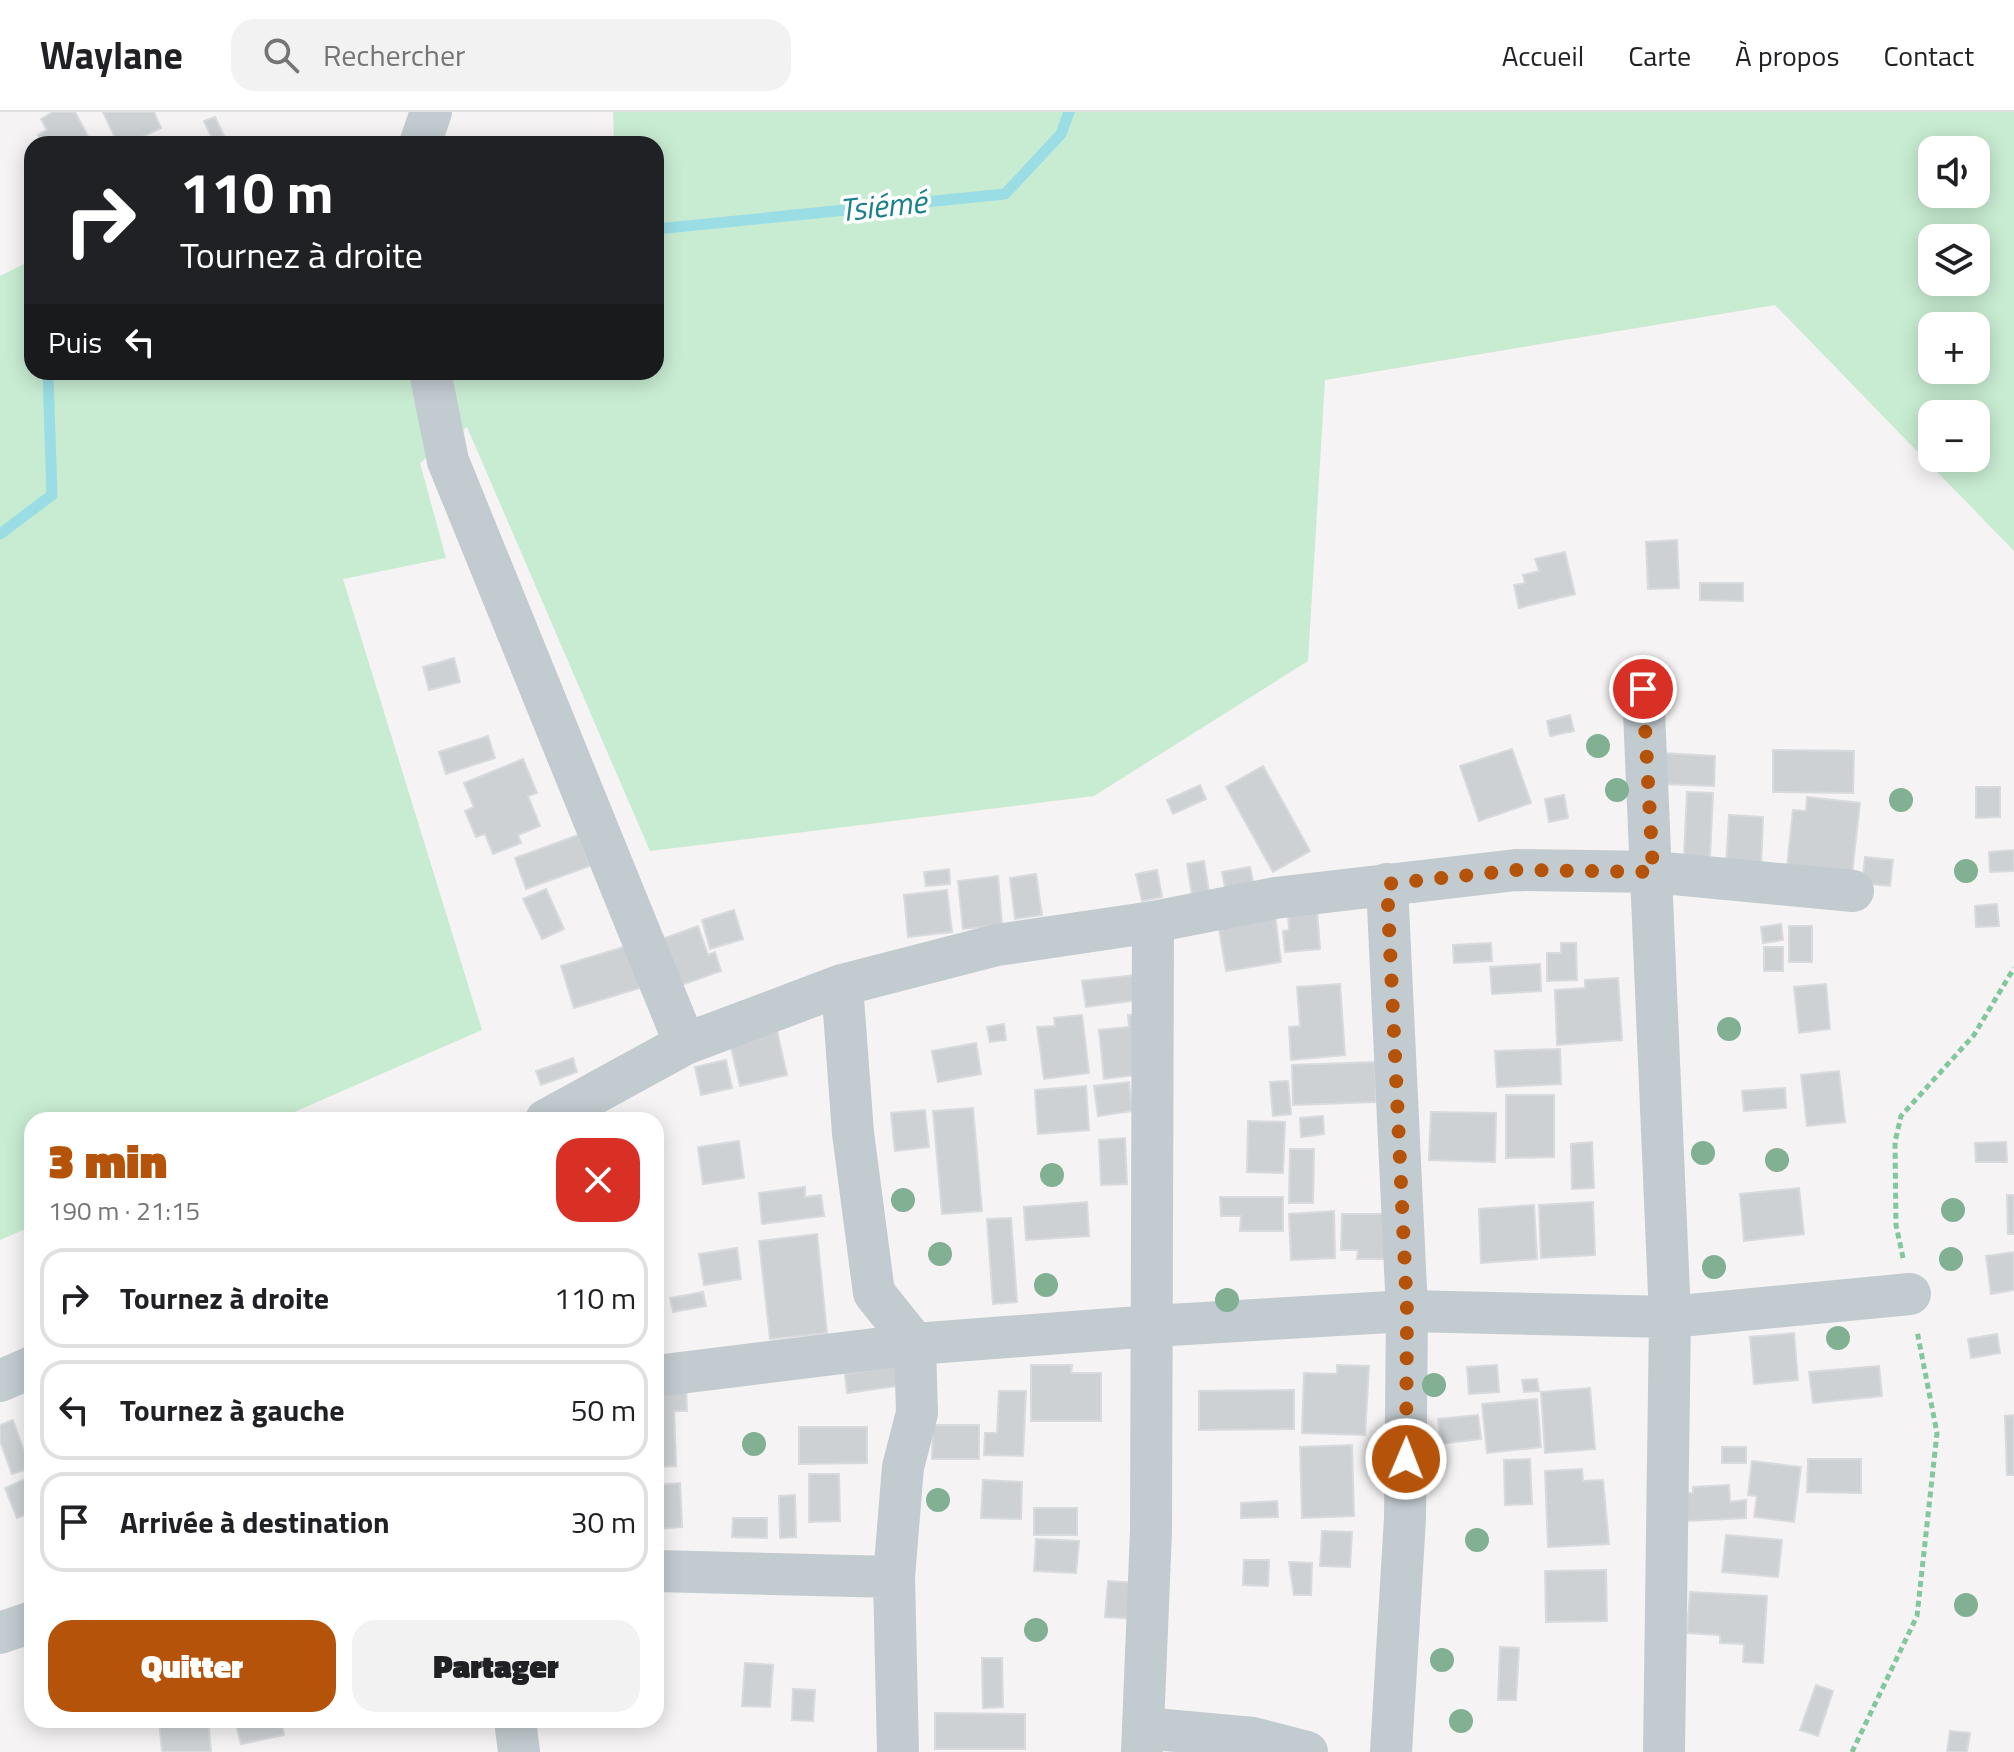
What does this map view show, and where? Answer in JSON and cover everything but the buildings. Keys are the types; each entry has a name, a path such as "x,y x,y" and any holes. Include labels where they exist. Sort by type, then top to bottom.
{"street":[{"path":"423,136 431,112"},
{"path":"432,380 448,461 685,1044"},
{"path":"1643,689 1670,1317 1664,1752"},
{"path":"561,1112 685,1044 842,985 997,945 1153,922 1275,898 1516,870 1653,872 1853,891"},
{"path":"1387,884 1407,1311 1405,1518 1391,1752"},
{"path":"1153,922 1151,1531 1143,1740 1253,1738 1307,1752"},
{"path":"842,985 853,1133 874,1293 915,1344 917,1413 903,1467 894,1577 898,1752"},
{"path":"664,1375 915,1344 1152,1326 1407,1311 1670,1317 1910,1294"},
{"path":"0,1381 24,1370"},
{"path":"664,1571 894,1577"},
{"path":"0,1633 24,1625"},
{"path":"516,1728 519,1752"}],"path":[{"path":"1852,1752 1917,1616 1937,1433 1896,1225 1895,1142 1901,1116 1914,1097 1974,1035 2014,968"}],"green space":[{"path":"613,112 2014,112 2014,551 1937,472 1990,472 1990,400 1918,400 1918,452 1775,305 1325,380 1308,661 1094,796 650,851 467,427 420,463 446,558 343,579 482,1030 294,1112 24,1112 24,1230 0,1240 0,276 24,264 24,380 664,380 664,136 614,136"}],"waterway":[{"name":"Tsiémé","path":"664,228 1005,194 1061,134 1069,112"},
{"name":"Tsiémé","path":"0,534 52,495 48,380"}],"route":[{"path":"1406,1459 1407,1311 1399,1083 1387,884 1516,870 1653,872 1643,689"}]}
